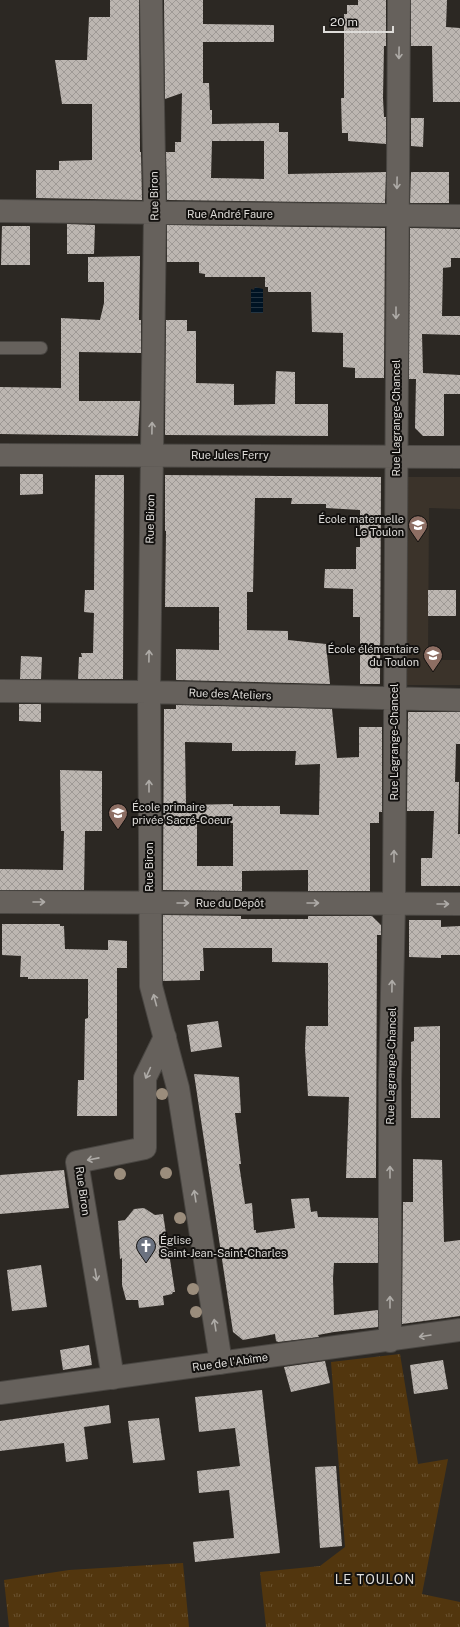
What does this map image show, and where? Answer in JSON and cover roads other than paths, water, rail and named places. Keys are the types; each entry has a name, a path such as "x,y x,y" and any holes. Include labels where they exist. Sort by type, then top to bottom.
{"street":[{"name":"Rue Biron","path":"151,0 155,213 149,692 151,986 178,1088 222,1363"},
{"name":"Rue Lagrange-Chancel","path":"390,1341 390,1082 394,904 399,0"},
{"name":"Rue André Faure","path":"0,211 460,216"},
{"name":"Rue Jules Ferry","path":"0,456 151,455 460,457"},
{"name":"Rue des Ateliers","path":"0,691 149,692 460,700"},
{"name":"Rue du Dépôt","path":"0,902 460,904"},
{"name":"Rue Biron","path":"113,1378 77,1162 145,1148 146,1078 165,1037"},
{"name":"Rue de l'Abîme","path":"0,1393 390,1341 460,1330"}],"lane":[{"path":"0,348 41,348"}],"water":[{"path":"255,287 263,289 263,313 251,313 251,289 254,290"}],"place":[{"name":"École maternelle Le Toulon","path":"418,542"},
{"name":"École élémentaire du Toulon","path":"433,672"},
{"name":"École primaire privée Sacré-Coeur","path":"118,830"},
{"name":"Église Saint-Jean-Saint-Charles","path":"146,1263"}],"district":[{"name":"LE TOULON","path":"375,1579"}]}
